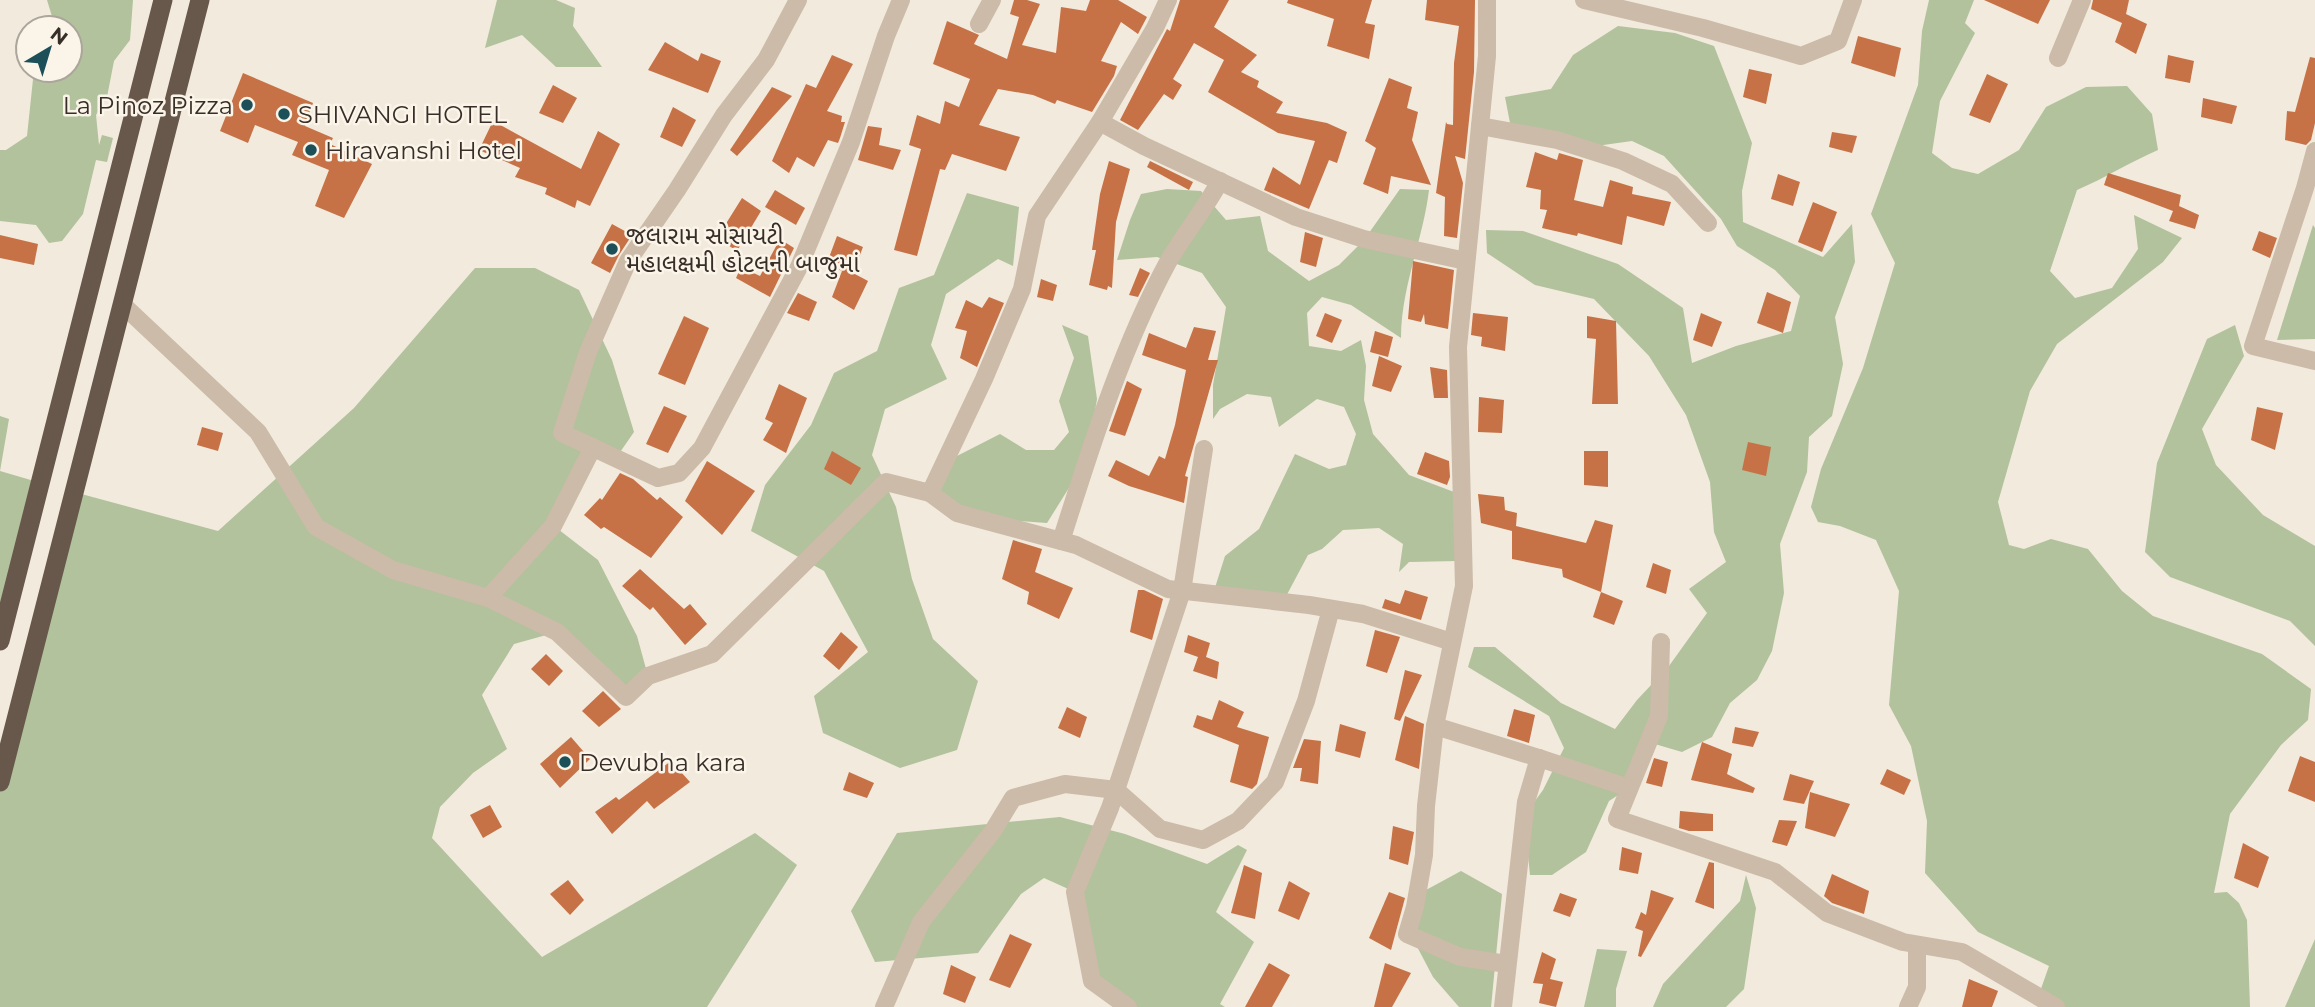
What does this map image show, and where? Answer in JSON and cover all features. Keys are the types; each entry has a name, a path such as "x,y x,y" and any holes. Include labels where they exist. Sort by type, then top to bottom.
{"highway":[{"path":"0,640 163,0"},
{"path":"0,782 200,0"}],"street":[{"path":"798,0 766,60 723,115 677,190 628,261 588,352 562,433 658,478 679,473 702,448 799,267 851,142 886,36 901,0"},
{"path":"979,24 992,0"},
{"path":"930,493 984,379 1022,289 1037,216 1100,122 1155,28 1168,0"},
{"path":"1487,0 1487,56 1458,347 1464,586 1436,726 1426,806 1424,855 1415,907 1407,934 1460,957 1507,964"},
{"path":"1584,0 1703,28 1801,56 1838,41 1853,0"},
{"path":"2058,58 2082,0"},
{"path":"1100,122 1144,146 1296,217 1364,240 1466,261"},
{"path":"1480,126 1557,140 1623,161 1672,184 1708,223"},
{"path":"2315,151 2253,346 2315,361"},
{"path":"1061,541 1087,459 1135,332 1169,261 1220,181"},
{"path":"123,305 258,432 316,527 393,570 488,598 557,632 626,697 648,676 712,654 886,482 930,493 957,513 1076,545 1168,589 1363,614 1452,642"},
{"path":"488,598 553,526 593,447"},
{"path":"1128,1007 1092,981 1075,892 1116,790 1182,591 1204,449"},
{"path":"884,1007 921,922 993,831 1013,799 1065,784 1116,790 1160,830 1203,840 1238,821 1275,782 1306,701 1331,609"},
{"path":"1661,642 1659,716 1617,819 1775,872 1827,913 1903,942 1962,952 2056,1007"},
{"path":"1436,726 1629,789"},
{"path":"1503,1007 1526,802 1539,758"},
{"path":"1908,1007 1917,987 1917,945"}],"green space":[{"path":"47,0 133,0 130,40 114,61 107,97 96,115 99,145 102,135 113,138 107,162 96,160 83,214 62,241 49,243 36,225 0,221 0,150 6,150 27,136 33,84 84,84 84,14 51,14"},
{"path":"497,0 556,0 575,8 573,26 602,67 556,67 522,35 485,48"},
{"path":"1929,0 1974,0 1965,23 1975,33 1940,101 1932,153 1952,168 1978,174 2019,150 2046,107 2086,87 2127,86 2152,114 2158,150 2077,190 2050,271 2075,298 2112,288 2138,249 2134,215 2182,238 2163,262 2057,344 2030,391 1998,502 2009,545 2024,549 2051,539 2088,549 2122,591 2153,616 2262,654 2311,689 2308,720 2281,745 2230,814 2214,893 2227,892 2239,903 2247,920 2250,1007 2038,1007 2036,1003 2049,966 1978,932 1925,873 1927,821 1911,746 1889,705 1899,591 1876,540 1840,526 1818,522 1811,507 1821,469 1863,368 1895,263 1871,214 1918,85 1922,31"},
{"path":"1618,26 1675,33 1714,46 1752,143 1742,191 1743,222 1823,257 1852,224 1855,262 1835,317 1843,364 1832,416 1809,437 1807,472 1780,544 1784,593 1772,651 1757,680 1730,703 1712,737 1682,752 1648,742 1629,788 1609,801 1586,852 1552,875 1530,875 1524,816 1543,790 1564,748 1549,716 1468,667 1474,647 1495,647 1561,703 1615,729 1637,700 1669,666 1707,613 1689,589 1726,562 1714,532 1710,482 1686,415 1649,356 1594,299 1535,285 1487,253 1486,230 1523,231 1618,264 1683,308 1692,363 1736,346 1791,331 1800,296 1775,270 1737,246 1721,219 1664,156 1632,141 1596,146 1510,123 1505,97 1551,89 1573,55"},
{"path":"1167,189 1201,191 1226,220 1260,216 1268,251 1309,281 1339,265 1364,240 1400,189 1429,190 1408,282 1401,338 1351,305 1322,297 1307,313 1309,346 1341,351 1361,340 1366,366 1364,400 1373,434 1409,475 1462,495 1457,561 1409,562 1399,572 1403,544 1379,528 1343,530 1322,549 1308,555 1283,602 1213,594 1225,556 1259,529 1295,454 1329,469 1346,465 1356,434 1344,407 1317,399 1279,427 1271,397 1247,394 1220,409 1213,419 1213,385 1226,307 1202,273 1157,257 1117,260 1141,194"},
{"path":"967,193 1019,207 1013,266 998,259 946,294 931,345 947,379 885,409 872,455 896,507 912,579 933,639 978,681 957,750 900,768 823,733 814,696 868,652 824,571 751,531 765,485 811,425 834,373 877,351 899,288 934,275"},
{"path":"2313,225 2315,339 2277,340"},
{"path":"475,268 535,268 579,290 612,360 634,432 616,458 593,447 554,526 598,560 637,636 648,676 626,697 557,632 514,644 482,695 507,749 473,773 440,807 432,838 542,957 755,833 797,865 707,1007 0,1007 0,782 74,492 218,531 354,408"},
{"path":"1062,325 1088,336 1097,399 1087,459 1047,523 975,518 930,493 957,456 1000,434 1026,450 1054,450 1069,432 1059,401 1074,358"},
{"path":"2235,325 2244,356 2202,429 2216,465 2263,515 2315,546 2315,646 2290,621 2170,577 2145,552 2157,463 2207,339"},
{"path":"0,416 9,419 0,471"},
{"path":"0,471 41,483 0,628"},
{"path":"1060,817 1125,834 1207,864 1238,845 1247,850 1216,912 1254,942 1220,1004 1225,1007 1113,1007 1092,981 1075,892 1044,878 1021,894 978,953 875,962 851,911 897,833"},
{"path":"1461,871 1502,894 1491,1007 1459,1007 1433,977 1412,937 1426,890"},
{"path":"1746,875 1756,908 1744,989 1726,1007 1653,1007 1663,984 1740,901"},
{"path":"2315,939 2315,1007 2285,1007"},
{"path":"1597,949 1627,951 1616,989 1616,1007 1584,1007"}],"building":[{"path":"1014,0 1040,4 1022,45 1056,53 1061,7 1086,11 1090,0 1118,0 1147,17 1138,34 1121,22 1101,61 1117,66 1114,76 1092,112 1057,100 1055,104 1033,95 998,89 979,125 1020,137 1006,171 952,154 945,170 940,169 917,256 894,250 921,149 909,145 917,115 940,124 945,101 959,107 970,79 933,64 947,21 979,35 974,44 1007,59 1019,17 1010,14"},
{"path":"1180,0 1229,0 1214,27 1257,55 1241,72 1259,81 1257,87 1283,102 1276,113 1327,123 1347,132 1337,163 1329,160 1309,209 1264,190 1273,167 1300,185 1315,141 1278,133 1208,92 1224,60 1194,43 1173,79 1182,85 1173,100 1164,94 1138,130 1120,120 1167,29 1170,31"},
{"path":"1288,0 1372,0 1365,23 1375,25 1369,59 1327,46 1334,19 1287,3"},
{"path":"1427,0 1475,0 1474,72 1465,159 1455,156 1463,183 1457,238 1444,236 1445,197 1436,193 1446,122 1453,125 1454,63 1459,26 1425,20"},
{"path":"1984,0 2050,0 2038,24"},
{"path":"2093,0 2129,0 2126,14 2147,24 2136,54 2115,42 2122,23 2091,9"},
{"path":"1858,36 1901,48 1895,77 1851,63"},
{"path":"665,42 698,61 701,53 721,61 708,93 648,70"},
{"path":"832,55 853,64 827,111 842,116 841,122 845,122 840,138 838,143 828,140 814,167 797,157 789,173 772,161 806,84 816,88"},
{"path":"2168,55 2194,61 2190,83 2165,78"},
{"path":"2310,57 2315,58 2315,123 2311,140 2306,145 2285,140 2287,111 2295,112"},
{"path":"1749,69 1772,74 1766,104 1743,97"},
{"path":"243,73 313,103 305,126 333,138 330,144 372,164 344,218 315,206 329,170 292,155 298,142 255,125 248,143 220,131"},
{"path":"1987,74 2008,84 1990,123 1969,115"},
{"path":"1389,78 1412,87 1407,108 1418,112 1412,140 1431,185 1391,176 1388,194 1363,184 1376,148 1365,141"},
{"path":"553,85 577,98 563,123 539,113"},
{"path":"772,87 792,96 737,156 730,150"},
{"path":"2203,98 2237,106 2232,124 2201,117"},
{"path":"673,107 696,120 682,147 660,137"},
{"path":"493,121 581,169 598,131 620,144 590,206 577,200 575,208 545,194 547,188 515,177 520,168 479,150"},
{"path":"868,126 882,128 879,145 901,150 893,170 858,160"},
{"path":"1832,132 1857,136 1852,153 1829,147"},
{"path":"1535,152 1557,160 1559,153 1583,160 1574,200 1603,207 1610,180 1633,187 1632,194 1671,202 1664,226 1627,216 1622,245 1578,233 1577,236 1542,228 1547,210 1540,209 1541,190 1526,187"},
{"path":"1109,161 1130,169 1116,222 1112,288 1108,286 1107,290 1089,285 1096,250 1092,250 1100,194"},
{"path":"1150,161 1193,182 1189,190 1147,167"},
{"path":"2108,173 2181,195 2179,206 2199,215 2195,229 2169,221 2173,211 2104,185"},
{"path":"1778,174 1800,182 1793,206 1771,199"},
{"path":"775,190 805,208 796,225 765,207"},
{"path":"742,198 761,211 737,251 717,238"},
{"path":"1813,202 1837,212 1822,252 1798,242"},
{"name":"જલારામ સોસાયટી મહાલ‌ક્ષમી હોટલની બાજુમાં","path":"612,224 632,235 610,273 591,263"},
{"path":"2259,231 2277,238 2270,258 2252,250"},
{"path":"1305,232 1323,238 1316,267 1300,262"},
{"path":"0,235 38,244 34,265 0,258"},
{"path":"837,236 863,247 853,273 868,281 854,310 832,297 842,271 827,263"},
{"path":"780,239 794,248 770,297 736,278 741,267 760,276"},
{"path":"1413,261 1454,270 1448,329 1425,324 1424,314 1421,322 1408,319"},
{"path":"1140,268 1150,273 1138,297 1129,295"},
{"path":"1041,279 1057,285 1053,301 1037,297"},
{"path":"1767,292 1791,302 1783,333 1757,323"},
{"path":"798,293 817,302 809,321 787,313"},
{"path":"989,297 1004,303 977,367 960,358 967,331 955,328 966,300 982,308"},
{"path":"1325,313 1342,320 1332,343 1316,336"},
{"path":"1473,313 1508,317 1505,351 1481,346 1482,337 1471,335"},
{"path":"1701,313 1722,322 1712,347 1693,340"},
{"path":"684,316 709,328 685,385 658,374"},
{"path":"1587,316 1616,321 1618,404 1592,404 1596,339 1587,338"},
{"path":"1194,327 1216,331 1208,360 1218,360 1185,476 1188,477 1184,503 1129,486 1108,476 1116,460 1149,476 1159,456 1165,459 1186,370 1142,355 1149,333 1186,348"},
{"path":"1375,331 1393,337 1388,357 1370,352"},
{"path":"1379,356 1402,366 1391,392 1372,386"},
{"path":"1430,367 1447,370 1448,398 1434,398"},
{"path":"1127,381 1142,389 1125,436 1109,431"},
{"path":"779,384 807,398 786,453 763,440 773,423 765,419"},
{"path":"1479,397 1504,400 1502,433 1478,432"},
{"path":"664,406 687,416 668,453 646,444"},
{"path":"2257,407 2283,413 2275,450 2251,440"},
{"path":"202,427 223,433 218,451 197,445"},
{"path":"1748,442 1771,447 1766,476 1742,470"},
{"path":"832,451 861,468 851,485 824,469"},
{"path":"1584,451 1608,451 1608,487 1584,485"},
{"path":"1425,452 1449,461 1450,477 1447,485 1417,474"},
{"path":"707,461 755,491 722,535 685,501"},
{"path":"620,473 633,479 657,500 660,497 683,517 651,558 604,527 601,529 584,515 600,498 602,500"},
{"path":"1478,494 1504,497 1505,510 1517,513 1516,526 1586,543 1595,520 1613,525 1601,592 1563,577 1562,569 1512,559 1512,531 1481,523"},
{"path":"1013,540 1042,549 1035,572 1073,588 1059,619 1027,604 1029,592 1002,579"},
{"path":"1653,563 1671,570 1666,594 1646,587"},
{"path":"640,569 684,609 690,604 707,624 685,645 653,607 650,610 622,586"},
{"path":"1138,590 1163,599 1152,640 1130,632"},
{"path":"1405,590 1428,597 1421,620 1382,608 1385,599 1400,604"},
{"path":"1601,592 1623,601 1614,625 1593,617"},
{"path":"1375,630 1400,637 1387,673 1366,666"},
{"path":"841,632 858,647 839,670 823,656"},
{"path":"1188,635 1210,643 1206,657 1219,662 1217,679 1193,671 1198,657 1184,652"},
{"path":"546,654 563,671 549,686 531,669"},
{"path":"1405,670 1422,675 1400,721 1394,719"},
{"path":"603,691 621,709 599,727 582,711"},
{"path":"1219,700 1244,712 1237,727 1269,737 1257,784 1252,789 1230,782 1239,745 1193,727 1197,715 1212,720"},
{"path":"1067,707 1087,717 1080,738 1058,728"},
{"path":"1514,709 1535,715 1529,743 1507,736"},
{"path":"1405,716 1424,724 1419,769 1395,760"},
{"path":"1340,724 1366,732 1360,758 1335,751"},
{"path":"1735,727 1759,732 1753,747 1732,743"},
{"name":"Devubha kara","path":"571,737 590,759 560,788 540,764"},
{"path":"1304,739 1321,741 1318,784 1300,781 1302,768 1293,768"},
{"path":"1702,742 1732,754 1727,774 1755,788 1753,793 1691,780"},
{"path":"2300,756 2315,762 2315,802 2288,791"},
{"path":"1654,758 1668,762 1662,787 1646,783"},
{"path":"671,761 690,782 654,809 647,801 612,834 595,812 616,797 619,800"},
{"path":"1887,769 1911,780 1904,795 1880,784"},
{"path":"849,772 874,783 867,798 843,790"},
{"path":"1790,774 1814,781 1804,804 1783,800"},
{"path":"1810,792 1850,804 1835,837 1805,828"},
{"path":"490,805 502,827 483,838 470,815"},
{"path":"1680,811 1713,814 1713,831 1689,831 1679,828"},
{"path":"1779,820 1797,821 1787,846 1772,842"},
{"path":"1393,826 1414,832 1408,865 1389,859"},
{"path":"2243,843 2269,857 2258,888 2234,878"},
{"path":"1622,847 1642,853 1638,874 1619,870"},
{"path":"1709,862 1714,863 1714,909 1695,902"},
{"path":"1244,865 1262,873 1255,919 1231,913"},
{"path":"1832,874 1869,891 1864,914 1832,903 1824,896"},
{"path":"568,880 584,900 570,915 550,894"},
{"path":"1289,881 1310,893 1299,920 1278,911"},
{"path":"1651,890 1674,898 1641,957 1638,956 1643,931 1635,928 1641,912 1646,915"},
{"path":"1389,892 1405,898 1391,950 1369,938"},
{"path":"1560,893 1577,899 1570,917 1553,911"},
{"path":"1010,934 1032,944 1010,988 989,980"},
{"path":"1542,952 1556,959 1550,979 1563,982 1556,1007 1539,1003 1543,984 1533,983"},
{"path":"1269,963 1290,975 1272,1007 1245,1007"},
{"path":"1385,963 1411,973 1392,1007 1374,1007"},
{"path":"951,965 976,977 965,1003 943,994"},
{"path":"1969,979 1998,991 1992,1007 1962,1007"}],"place":[{"name":"La Pinoz Pizza","path":"247,105"},
{"name":"SHIVANGI HOTEL","path":"284,114"},
{"name":"Hiravanshi Hotel","path":"311,150"},
{"name":"જલારામ સોસાયટી મહાલ‌ક્ષમી હોટલની બાજુમાં","path":"612,249"},
{"name":"Devubha kara","path":"565,762"}]}
